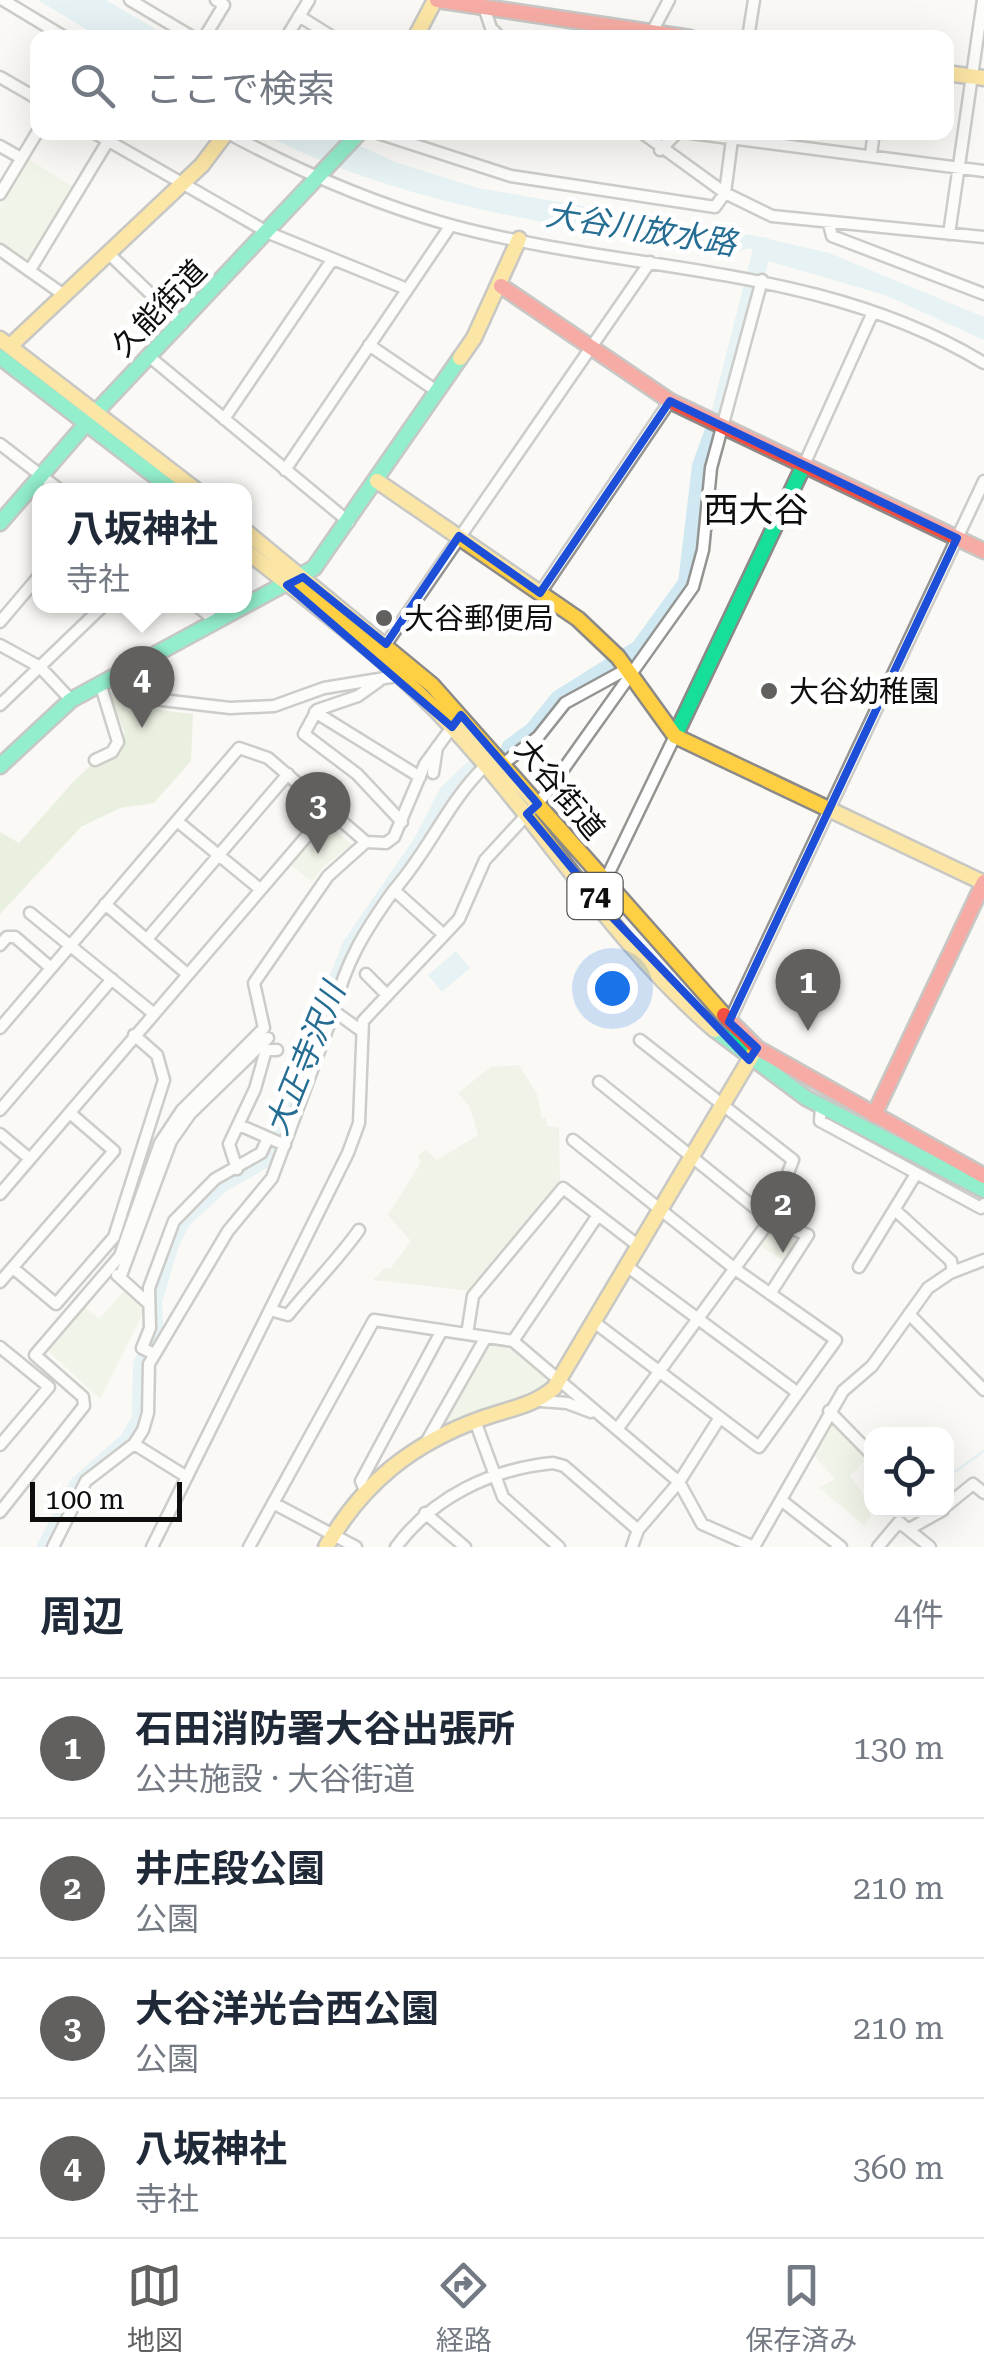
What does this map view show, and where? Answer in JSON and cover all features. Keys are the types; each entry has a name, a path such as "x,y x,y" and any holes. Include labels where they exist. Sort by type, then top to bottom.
{"street":[{"path":"3,0 53,30"},
{"path":"130,0 181,30"},
{"path":"209,30 224,5 216,0"},
{"path":"291,30 309,0"},
{"path":"419,30 436,0 626,30"},
{"path":"653,30 670,0"},
{"path":"749,30 754,0"},
{"path":"949,234 958,167 978,77 984,0"},
{"path":"484,7 493,30"},
{"path":"299,16 321,30"},
{"path":"0,77 30,95"},
{"path":"0,194 33,140"},
{"path":"186,483 2,351 182,184 220,140"},
{"path":"241,140 322,178 451,224 519,240 758,279 873,312 984,363"},
{"name":"久能街道","path":"34,483 353,140"},
{"path":"397,140 537,181 710,206 719,205 725,193 732,140"},
{"path":"649,140 725,193 772,216 984,237"},
{"path":"660,150 672,140"},
{"path":"764,140 984,171"},
{"path":"871,154 873,140"},
{"path":"30,270 108,141 268,233 408,289"},
{"path":"0,146 22,158"},
{"path":"286,470 451,224"},
{"path":"829,224 832,236 984,294"},
{"path":"252,603 303,577 349,522 474,338 519,240"},
{"path":"0,250 64,295"},
{"path":"108,254 182,324"},
{"path":"224,419 332,260"},
{"path":"386,644 650,262"},
{"path":"152,1547 360,1123 360,1030 387,994 464,911 485,860 532,809 625,666 693,587 703,550 719,424 758,279"},
{"path":"500,286 670,401 984,551"},
{"path":"604,883 873,312"},
{"path":"369,346 438,392"},
{"path":"150,358 349,522"},
{"path":"540,593 670,401"},
{"path":"93,416 165,483"},
{"path":"0,444 51,483"},
{"path":"729,1022 984,481"},
{"path":"377,482 578,619 625,666 674,736 984,882 874,1115"},
{"name":"久能街道","path":"0,523 32,486"},
{"name":"大谷街道","path":"252,536 386,644 456,721 484,766 604,883 753,1054 984,1176"},
{"name":"大谷街道","path":"252,556 456,721 503,764 532,809 678,994 821,1105 984,1190"},
{"path":"0,622 32,585"},
{"path":"0,705 96,613"},
{"path":"205,613 216,622"},
{"path":"0,766 71,700 233,613"},
{"path":"0,645 40,667 71,700"},
{"path":"131,666 148,693 180,706 274,706 324,688 398,676"},
{"path":"503,764 538,736 565,704 625,666"},
{"path":"380,680 358,696 315,712 304,734 357,774 402,822"},
{"path":"95,760 112,752 118,742 100,683"},
{"path":"315,712 420,777"},
{"path":"0,1028 239,748 268,758 366,842 386,843 402,822 420,777 456,721"},
{"path":"432,772 438,747"},
{"path":"53,1547 86,1481 134,1444 148,1413 152,1347 148,1303 174,1221 214,1179 238,1168 276,1141 289,1122 356,947 423,854 457,794 484,766"},
{"path":"147,939 288,774"},
{"path":"0,1194 186,972 329,810"},
{"path":"177,821 260,889"},
{"path":"0,1511 84,1406 83,1396 35,1354 120,1256 160,1142 182,1110 264,1028 254,983 328,876 366,842"},
{"path":"394,890 444,935"},
{"path":"106,904 186,972"},
{"path":"30,913 152,1013"},
{"path":"0,945 14,937 51,968"},
{"path":"366,974 387,994"},
{"path":"0,1110 112,979"},
{"path":"334,1011 360,1030"},
{"path":"13,1268 56,1304 114,1237 146,1124 164,1080 158,1056 134,1036"},
{"path":"120,1278 171,1141 190,1114 268,1038"},
{"path":"618,1428 770,1220 793,1160 640,1040"},
{"path":"238,1168 229,1144 266,1050 277,1050"},
{"path":"329,1541 364,1488 399,1456 428,1438 548,1394 753,1054"},
{"path":"599,1082 770,1220 808,1235 770,1294"},
{"path":"821,1105 820,1121 981,1208 984,1204"},
{"path":"0,1282 114,1151 70,1112"},
{"path":"239,1126 276,1141"},
{"path":"0,1134 30,1159"},
{"path":"572,1140 736,1269 836,1340 759,1447 594,1322"},
{"path":"152,1347 228,1231 272,1178 276,1141"},
{"path":"859,1267 916,1174"},
{"path":"467,1334 473,1296 563,1188 640,1247"},
{"path":"895,1210 950,1261 953,1271"},
{"path":"513,1341 598,1215"},
{"path":"270,1310 288,1316 314,1282 332,1269 359,1230"},
{"path":"249,1547 374,1320 513,1341 680,1482 702,1524 754,1547 843,1391 872,1366 928,1288 953,1271 984,1260"},
{"path":"110,1267 148,1303"},
{"path":"628,1267 798,1393"},
{"path":"909,1314 982,1385"},
{"path":"364,1488 361,1481 442,1330"},
{"path":"428,1438 486,1337"},
{"path":"0,1366 5,1351 48,1387 0,1445"},
{"path":"526,1404 549,1400 576,1405 618,1428"},
{"path":"829,1411 864,1447"},
{"path":"632,1547 638,1530 680,1482 719,1419"},
{"path":"474,1421 507,1502 559,1547"},
{"path":"384,1439 399,1456"},
{"path":"134,1444 187,1477"},
{"path":"396,1547 425,1512 460,1489 541,1464 564,1466 638,1530"},
{"path":"954,1500 973,1484 984,1494"},
{"path":"781,1500 839,1546"},
{"path":"273,1503 329,1541 356,1547"},
{"path":"425,1512 465,1547"},
{"path":"909,1530 930,1517"},
{"path":"878,1547 899,1522 930,1547"}],"highlighted area":[{"path":"670,401 957,538 729,1022 757,1048 749,1060 613,918 527,814 538,804 461,715 452,727 287,585 303,577 386,644 459,536 540,593"}],"green space":[{"path":"27,158 73,187 30,260 25,261 0,243 0,205"},
{"path":"132,681 151,709 193,714 191,761 154,803 120,808 81,827 0,914 0,832 19,843 73,782 125,733 108,692"},
{"path":"326,821 352,845 323,867 312,882 288,863"},
{"path":"519,1065 537,1094 547,1126 559,1128 560,1180 471,1291 373,1280 385,1268 390,1269 411,1241 388,1215 421,1162 418,1157 425,1149 437,1160 478,1135 470,1107 458,1093 491,1067"},
{"path":"769,1225 802,1236 787,1263 756,1243"},
{"path":"124,1291 145,1309 100,1399 46,1349 82,1305 99,1319"},
{"path":"487,1342 511,1344 552,1383 533,1396 445,1423 443,1418"},
{"path":"829,1422 864,1453 864,1461 850,1476 864,1495 864,1517 871,1517 864,1525 819,1488 835,1479 813,1455"}],"water":[{"path":"38,0 106,0 157,30 87,30"},
{"name":"大谷川放水路","path":"276,140 347,140 398,163 478,188 756,236 829,253 984,317 984,340 885,295 758,258 751,248 735,252 493,212 376,181"},
{"path":"456,951 470,968 442,992 428,975"}],"waterway":[{"name":"大正寺沢川","path":"510,748 533,731 559,699 639,649 687,583 701,466 721,411 763,246"},
{"name":"大正寺沢川","path":"46,1547 78,1485 129,1440 141,1418 142,1365 155,1338 153,1301 171,1241 183,1219 221,1184 261,1161 272,1146 351,946 422,843 448,793 473,769"},
{"path":"954,1472 984,1451"}],"traffic: fast":[{"path":"35,483 97,411 352,140"},
{"path":"0,357 164,483"},
{"path":"252,602 314,568 460,358"},
{"path":"675,736 803,467"},
{"path":"0,523 32,486"},
{"path":"0,766 71,700 231,613"},
{"path":"715,1030 806,1098 984,1190"}],"traffic: slow":[{"path":"419,30 435,0"},
{"path":"954,74 984,78"},
{"path":"10,346 202,165 221,140"},
{"path":"460,358 474,338 519,239"},
{"path":"0,339 187,483"},
{"path":"377,481 578,619 618,657 675,736 984,883"},
{"path":"252,537 432,685 724,1015"},
{"path":"252,555 428,702 485,764 644,960 715,1030"},
{"path":"326,1547 373,1484 412,1453 458,1428 529,1403 554,1388 754,1052"}],"traffic: jam":[{"path":"437,0 637,30"},
{"path":"501,286 670,401 984,551"},
{"path":"874,1115 984,882"},
{"path":"724,1015 757,1048 984,1176"}],"place":[{"name":"大谷郵便局","path":"384,618"},
{"name":"大谷幼稚園","path":"769,691"},
{"name":"八坂神社","path":"142,728"},
{"name":"大谷洋光台西公園","path":"318,854"},
{"name":"石田消防署大谷出張所","path":"808,1031"},
{"name":"井庄段公園","path":"783,1253"}],"district":[{"name":"西大谷","path":"756,510"}]}
